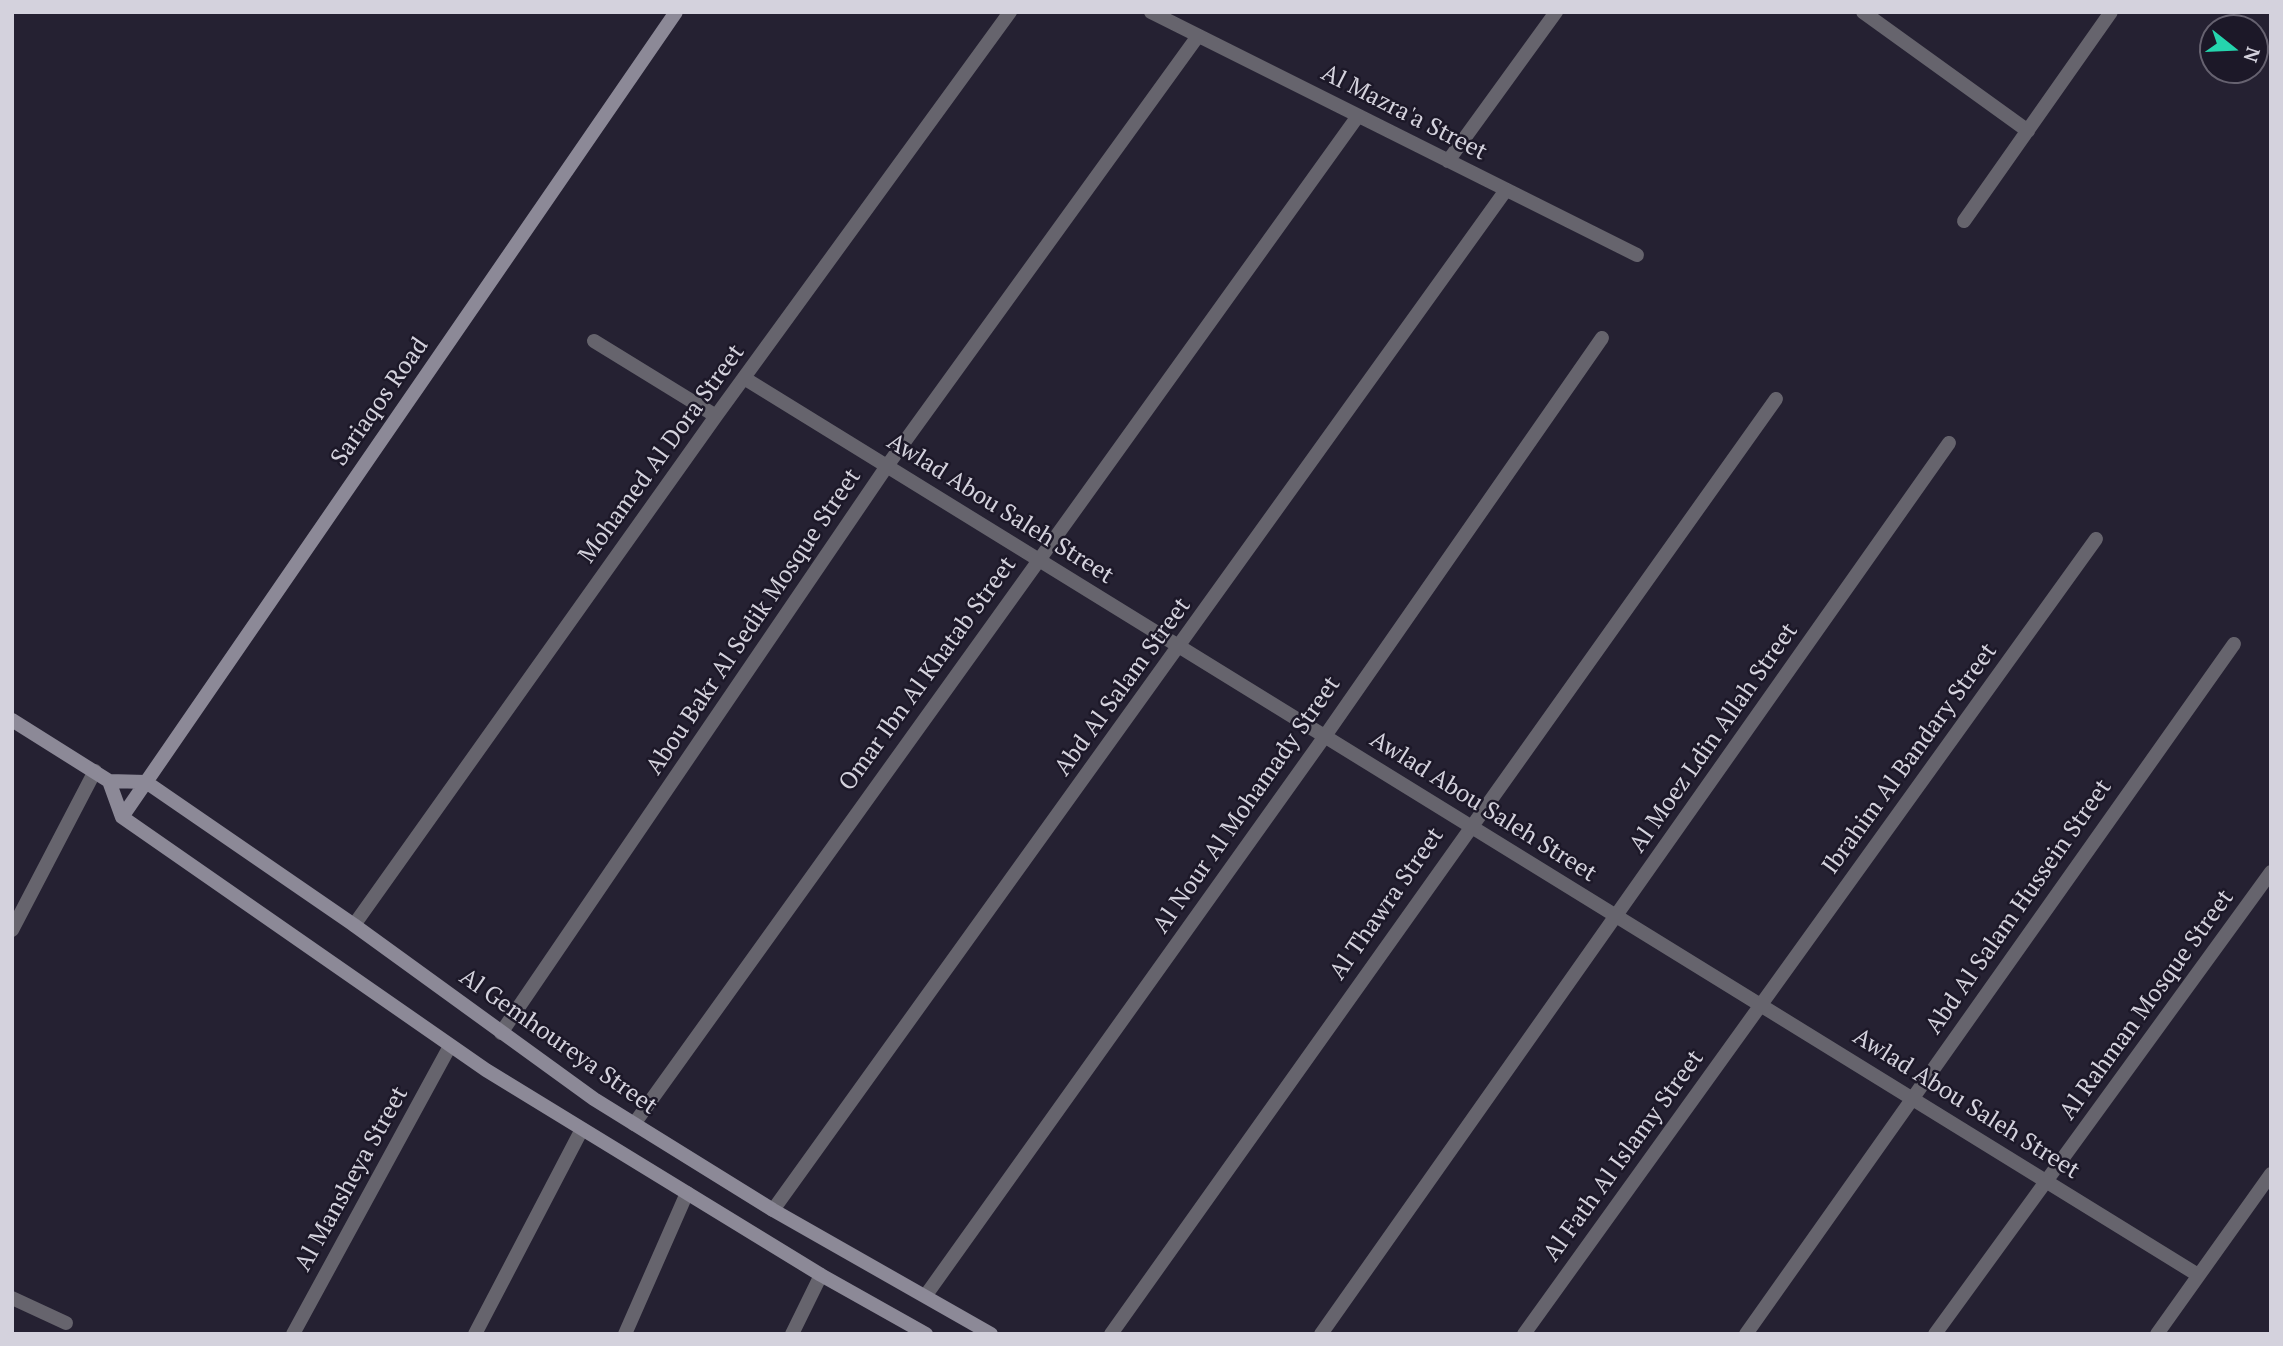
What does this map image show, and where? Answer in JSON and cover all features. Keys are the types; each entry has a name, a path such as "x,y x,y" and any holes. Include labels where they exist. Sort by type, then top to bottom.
{"main road":[{"name":"Sariaqos Road","path":"122,817 676,12"},
{"path":"12,720 109,781 146,782"},
{"path":"109,781 122,817 450,1046 581,1131 821,1275 926,1334"},
{"name":"Al Gemhoureya Street","path":"146,782 354,925 501,1034 634,1124 774,1210 991,1334"}],"street":[{"name":"Mohamed Al Dora Street","path":"354,925 716,416 1010,12"},
{"path":"1448,161 1556,12"},
{"path":"1863,12 2028,131"},
{"path":"1964,221 2111,12"},
{"name":"Al Mazra'a Street","path":"1160,14 1198,36 1637,255"},
{"name":"Abou Bakr Al Sedik Mosque Street","path":"501,1034 887,466 1198,36"},
{"name":"Omar Ibn Al Khatab Street","path":"634,1124 1358,116"},
{"name":"Abd Al Salam Street","path":"774,1210 1506,190"},
{"name":"Al Nour Al Mohamady Street","path":"926,1296 1325,736 1602,338"},
{"path":"594,341 716,416"},
{"name":"Awlad Abou Saleh Street","path":"744,378 2198,1275"},
{"name":"Al Thawra Street","path":"1111,1334 1776,399"},
{"name":"Al Moez Ldin Allah Street","path":"1321,1334 1950,443"},
{"name":"Ibrahim Al Bandary Street","path":"1761,1005 2096,538"},
{"name":"Abd Al Salam Hussein Street","path":"1746,1334 2234,644"},
{"path":"12,930 95,771"},
{"name":"Al Rahman Mosque Street","path":"1935,1334 2271,872"},
{"name":"Al Fath Al Islamy Street","path":"1524,1334 1761,1005"},
{"name":"Al Mansheya Street","path":"293,1334 450,1046"},
{"path":"475,1334 581,1131"},
{"path":"2157,1334 2271,1174"},
{"path":"625,1334 687,1193"},
{"path":"792,1334 821,1275"},
{"path":"12,1298 66,1323"}]}
